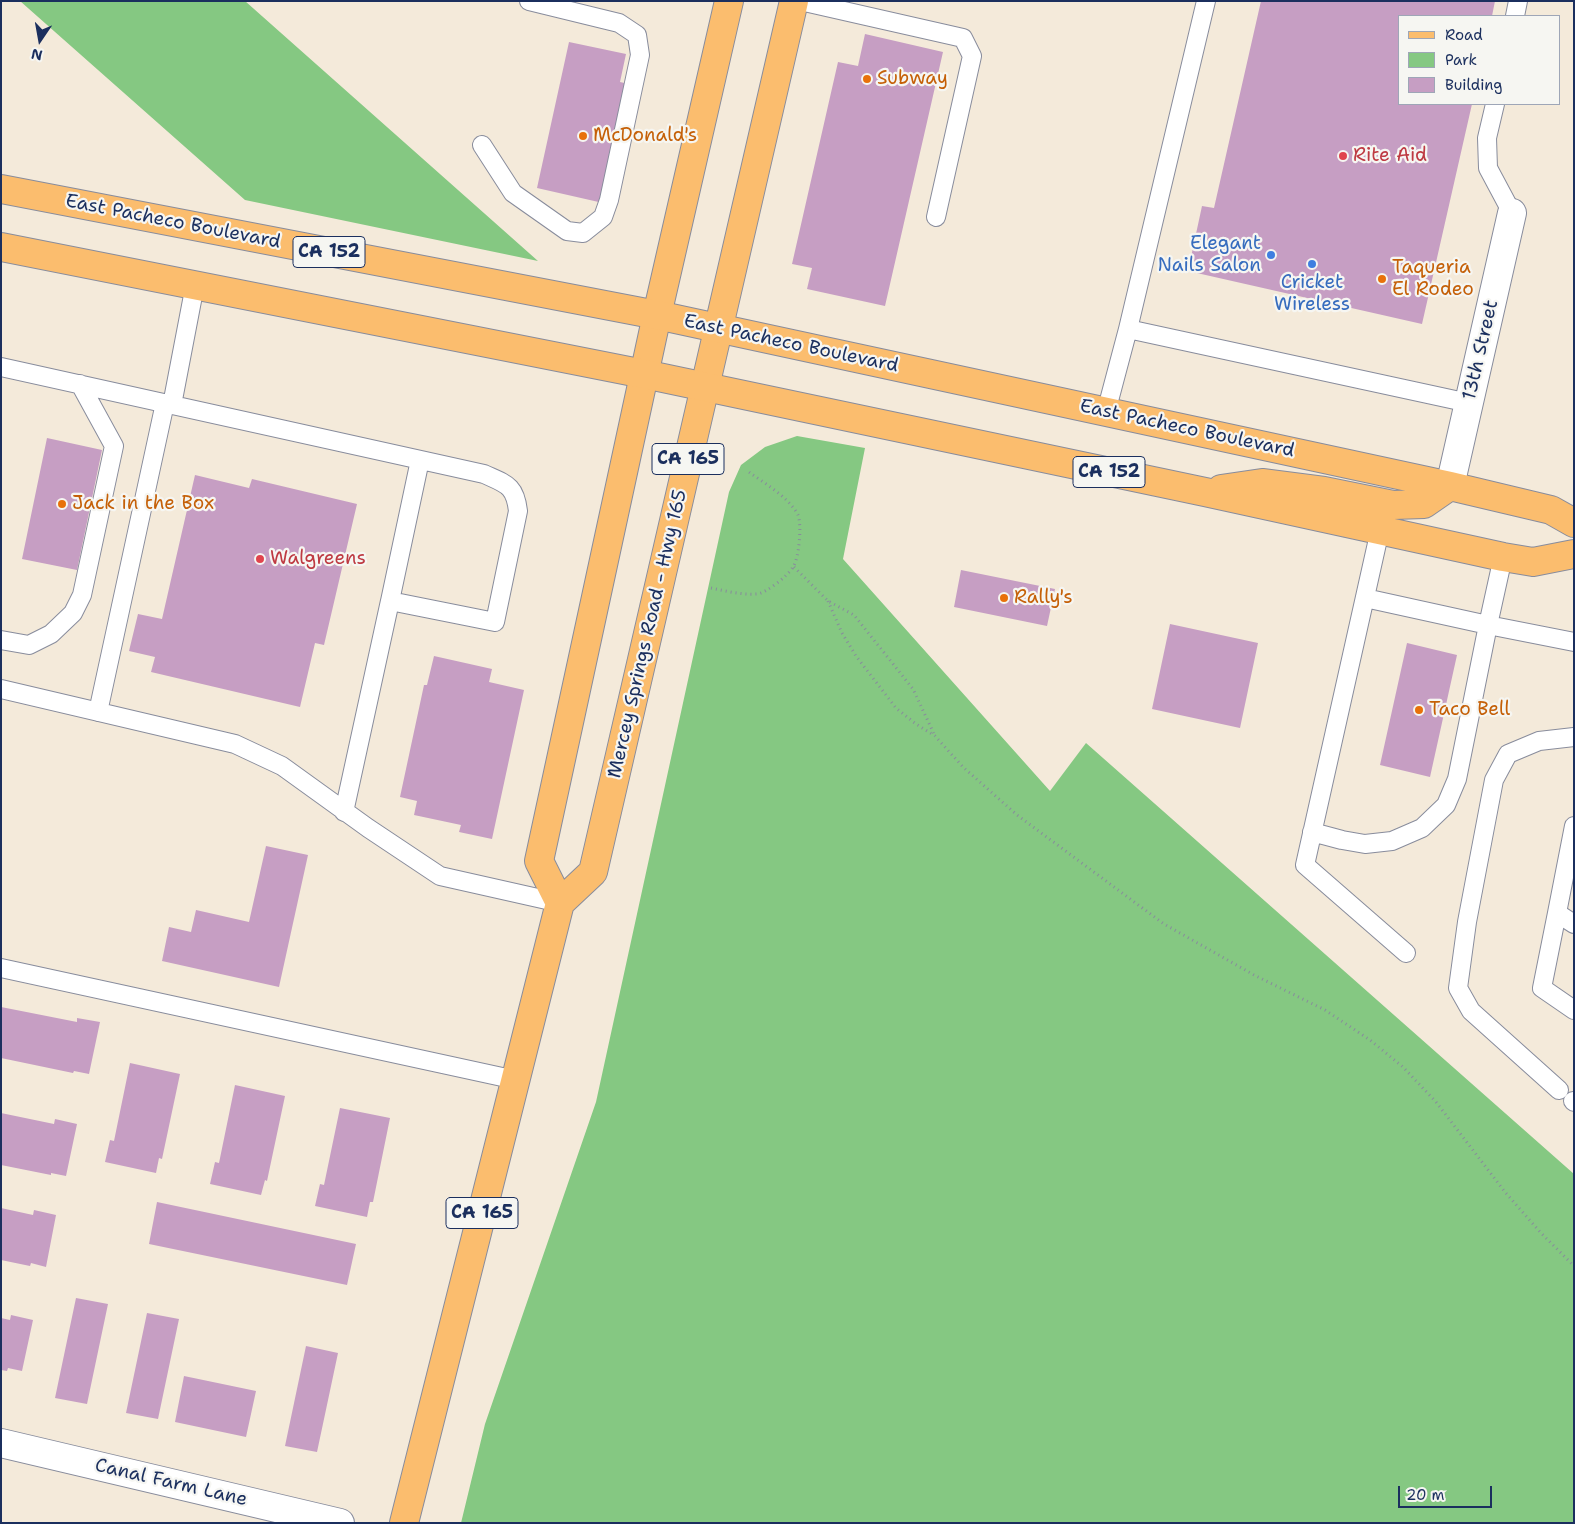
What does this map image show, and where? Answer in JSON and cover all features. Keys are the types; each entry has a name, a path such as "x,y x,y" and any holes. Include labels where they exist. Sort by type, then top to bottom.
{"main road":[{"name":"CA 165","path":"404,1523 560,903 539,860 644,374 729,1"},
{"name":"Mercey Springs Road - Hwy 165","path":"560,903 592,872 794,1"},
{"name":"East Pacheco Boulevard","path":"1,189 719,329 1450,486 1551,510 1574,523"},
{"name":"CA 152","path":"1,247 644,374 1503,557 1534,562 1574,554"},
{"path":"1205,492 1262,482 1393,504 1424,504 1450,486"}],"street":[{"name":"13th Street","path":"1450,486 1512,213"},
{"name":"Canal Farm Lane","path":"1,1443 340,1523"}],"lane":[{"path":"482,145 513,193 567,231 583,233 603,217 609,200 640,55 636,35 620,22 529,1"},
{"path":"800,1 963,38 972,56 936,217"},
{"path":"1106,412 1128,329 1206,1"},
{"path":"1515,15 1518,1"},
{"path":"1495,105 1487,138 1488,168 1512,213"},
{"path":"98,712 195,286"},
{"path":"1128,329 1469,403"},
{"path":"2,371 80,384 484,474 506,484 517,497 518,511 494,622 390,601"},
{"path":"1,640 29,645 51,634 73,613 82,595 114,446 80,384"},
{"path":"344,812 420,460"},
{"path":"1380,530 1305,864 1406,953"},
{"path":"1312,832 1365,844 1392,841 1422,828 1446,805 1457,778 1503,557"},
{"path":"1365,598 1574,642"},
{"path":"1,689 236,744 282,766 344,812 440,876 560,903"},
{"path":"1559,1090 1471,1011 1458,988 1467,922 1494,780 1508,754 1540,741 1574,737"},
{"path":"1574,826 1542,988 1574,1010"},
{"path":"1557,913 1574,924"},
{"path":"1,968 516,1080"}],"path":[{"path":"711,588 734,593 758,594 778,582 794,567 801,532 798,515 782,496 749,472"},
{"path":"794,567 828,601 854,615 912,689 935,736"},
{"path":"828,601 842,633 856,656 896,708 935,736 963,767 1017,814 1164,924 1254,975 1325,1010 1370,1040 1403,1067 1436,1102 1505,1192 1540,1232 1574,1266"}],"green space":[{"path":"20,1 245,1 538,261 245,200"},
{"path":"797,436 865,448 843,559 1050,791 1086,743 1574,1174 1574,1523 461,1523 485,1424 596,1102 729,492 741,465 765,447"}],"building":[{"name":"Rite Aid","path":"1261,1 1495,1 1492,15 1398,15 1398,105 1472,105 1422,324 1188,271 1202,206 1214,208"},
{"path":"865,34 943,52 885,306 807,289 812,268 792,264 838,62 858,66"},
{"name":"McDonald's","path":"569,42 626,54 620,82 629,84 603,203 537,188"},
{"name":"Jack in the Box","path":"47,438 102,450 77,570 22,559"},
{"name":"Walgreens","path":"195,475 249,488 252,479 357,504 324,645 315,643 300,707 151,672 155,657 129,651 138,614 162,619"},
{"name":"Rally's","path":"961,570 1055,589 1047,626 954,607"},
{"path":"1170,624 1258,643 1240,728 1152,709"},
{"name":"Taco Bell","path":"1407,643 1457,655 1430,777 1380,765"},
{"path":"434,656 492,669 489,682 524,690 492,839 459,832 461,825 414,815 417,801 400,797 424,685 427,685"},
{"path":"266,846 308,855 279,987 162,961 169,927 191,932 196,910 249,922"},
{"path":"1,1007 77,1022 77,1018 100,1022 89,1074 74,1071 73,1073 1,1058"},
{"path":"130,1063 180,1074 162,1159 159,1158 156,1173 105,1162 110,1140 114,1141"},
{"path":"235,1085 285,1096 267,1181 265,1180 261,1195 210,1184 215,1162 219,1163"},
{"path":"340,1108 390,1118 373,1202 370,1202 367,1217 315,1206 320,1184 324,1185"},
{"path":"1,1113 54,1124 55,1119 77,1124 66,1176 51,1173 51,1175 1,1165"},
{"path":"157,1202 356,1244 347,1285 149,1244"},
{"path":"1,1208 33,1215 34,1210 56,1215 46,1267 31,1263 30,1266 1,1260"},
{"path":"76,1298 108,1304 87,1404 55,1398"},
{"path":"147,1313 179,1319 158,1419 126,1413"},
{"path":"11,1315 33,1320 22,1371 8,1368 7,1371 1,1370 1,1318 10,1320"},
{"path":"306,1346 338,1353 317,1452 285,1446"},
{"path":"184,1376 256,1391 246,1437 175,1422"}],"place":[{"name":"Subway","path":"867,79"},
{"name":"McDonald's","path":"583,136"},
{"name":"Rite Aid","path":"1343,156"},
{"name":"Elegant Nails Salon","path":"1271,255"},
{"name":"Cricket Wireless","path":"1312,264"},
{"name":"Taqueria El Rodeo","path":"1382,279"},
{"name":"Jack in the Box","path":"62,504"},
{"name":"Walgreens","path":"260,559"},
{"name":"Rally's","path":"1004,598"},
{"name":"Taco Bell","path":"1419,710"}]}
